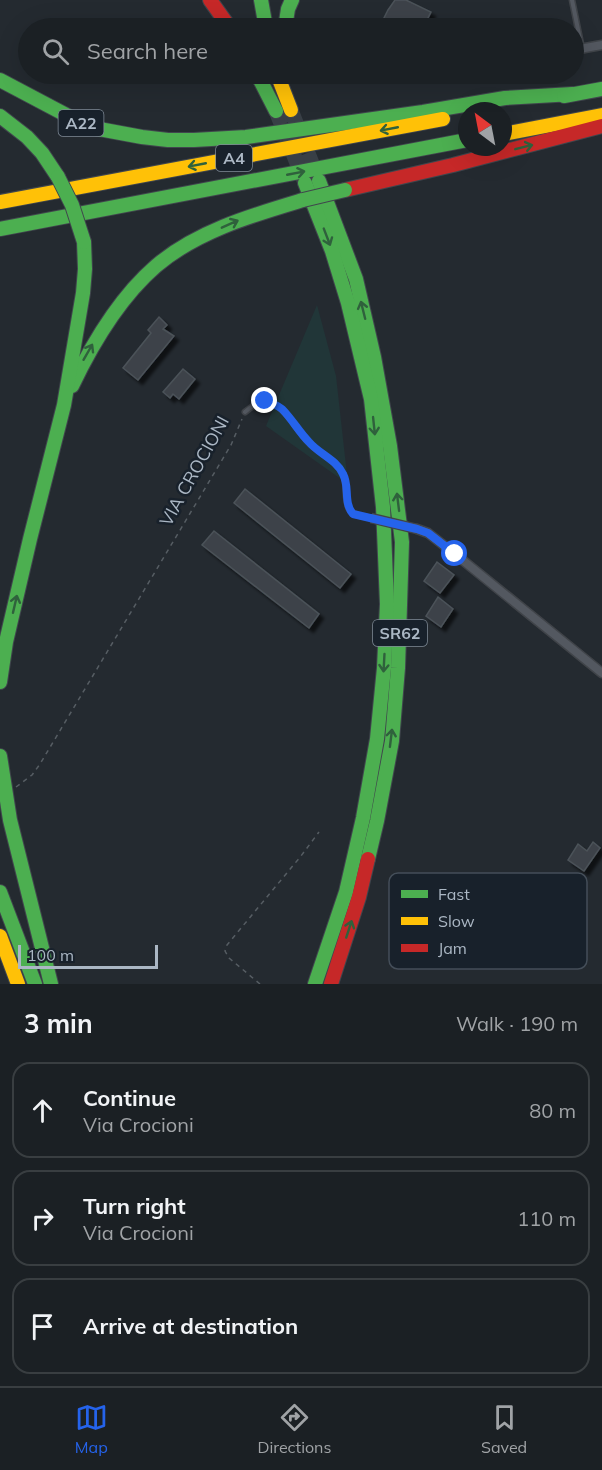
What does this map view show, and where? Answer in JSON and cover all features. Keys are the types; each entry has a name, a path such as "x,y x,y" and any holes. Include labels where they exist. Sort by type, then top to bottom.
{"highway":[{"path":"210,0 223,18"},
{"path":"261,0 264,18"},
{"path":"287,18 292,0"},
{"name":"A22","path":"0,69 19,88"},
{"name":"A22","path":"0,80 19,88 64,115 115,133 150,139 203,141 269,135"},
{"path":"262,84 276,111"},
{"path":"281,84 289,104 285,84"},
{"name":"A4","path":"512,106 602,89"},
{"name":"A4","path":"269,135 504,99 573,94"},
{"path":"512,132 602,115"},
{"path":"0,116 42,153 58,177 72,205 84,242 86,269 64,405 6,642 0,682"},
{"name":"A4","path":"0,202 458,116"},
{"path":"64,405 84,360 103,327 129,294 158,264 188,244 236,221 303,200 602,126"},
{"name":"A4","path":"0,229 458,142"},
{"name":"SR62","path":"315,984 346,892 363,818 377,739 387,604 383,507 370,399 348,303 312,182 356,279 375,357 390,446 402,542 398,668 392,741 360,897 331,984"},
{"path":"0,238 86,221 176,196"},
{"path":"0,756 9,820 51,984"},
{"path":"0,892 35,984"},
{"path":"0,936 18,984"}],"street":[{"path":"584,48 602,45"},
{"name":"VIA CROCIONI","path":"370,518 428,533 602,672"}],"lane":[{"path":"572,0 574,18"},
{"name":"VIA CROCIONI","path":"245,412 259,402 265,401 282,409 311,445 338,466 344,475 347,502 353,514 370,518"}],"path":[{"name":"VIA CROCIONI","path":"10,791 32,775 40,764 231,445 245,412"},
{"path":"260,984 229,958 225,951 227,945 319,831"}],"green space":[{"path":"317,305 336,376 348,484 266,426"}],"building":[{"path":"395,0 406,0 431,12 428,18 384,18"},
{"path":"159,317 167,325 163,329 174,336 138,380 123,368 151,333 148,330"},
{"path":"183,369 195,379 179,399 173,394 170,398 163,392"},
{"path":"245,489 351,574 340,588 234,503"},
{"path":"214,531 319,614 309,628 202,545"},
{"path":"437,562 454,575 440,593 424,581"},
{"path":"438,597 453,609 441,627 426,616"},
{"path":"593,842 600,848 584,871 568,860 578,844 587,851"}],"tunnel":[{"path":"291,110 319,181"},
{"path":"276,111 305,183"}],"traffic: fast":[{"path":"261,0 264,18"},
{"path":"287,18 292,0"},
{"path":"0,80 70,117 99,129 168,140 246,137 505,98 573,94"},
{"path":"262,84 276,111"},
{"path":"564,96 602,89"},
{"path":"0,116 27,137 42,153 58,177"},
{"path":"0,229 458,142"},
{"path":"58,177 72,205 84,242"},
{"path":"319,181 356,279 374,357 390,446 402,542 398,668 392,741 368,859"},
{"path":"305,183 332,251 348,303 371,399 383,507 387,604 377,739 363,818 346,892 315,984"},
{"path":"303,200 345,190"},
{"path":"72,386 89,353 119,306 156,266 189,243 207,234 245,218 303,200"},
{"path":"0,682 6,642 64,405 83,293 84,242"},
{"path":"0,756 10,820 51,984"},
{"path":"0,892 35,984"}],"traffic: slow":[{"path":"281,84 291,110"},
{"path":"512,132 602,115"},
{"path":"0,202 443,119"},
{"path":"0,936 18,984"}],"traffic: jam":[{"path":"210,0 223,18"},
{"path":"345,190 453,165 602,126"},
{"path":"331,984 359,897 368,859"}],"route":[{"path":"265,401 282,409 311,445 338,466 344,475 347,502 353,514 428,533 455,554"}]}
